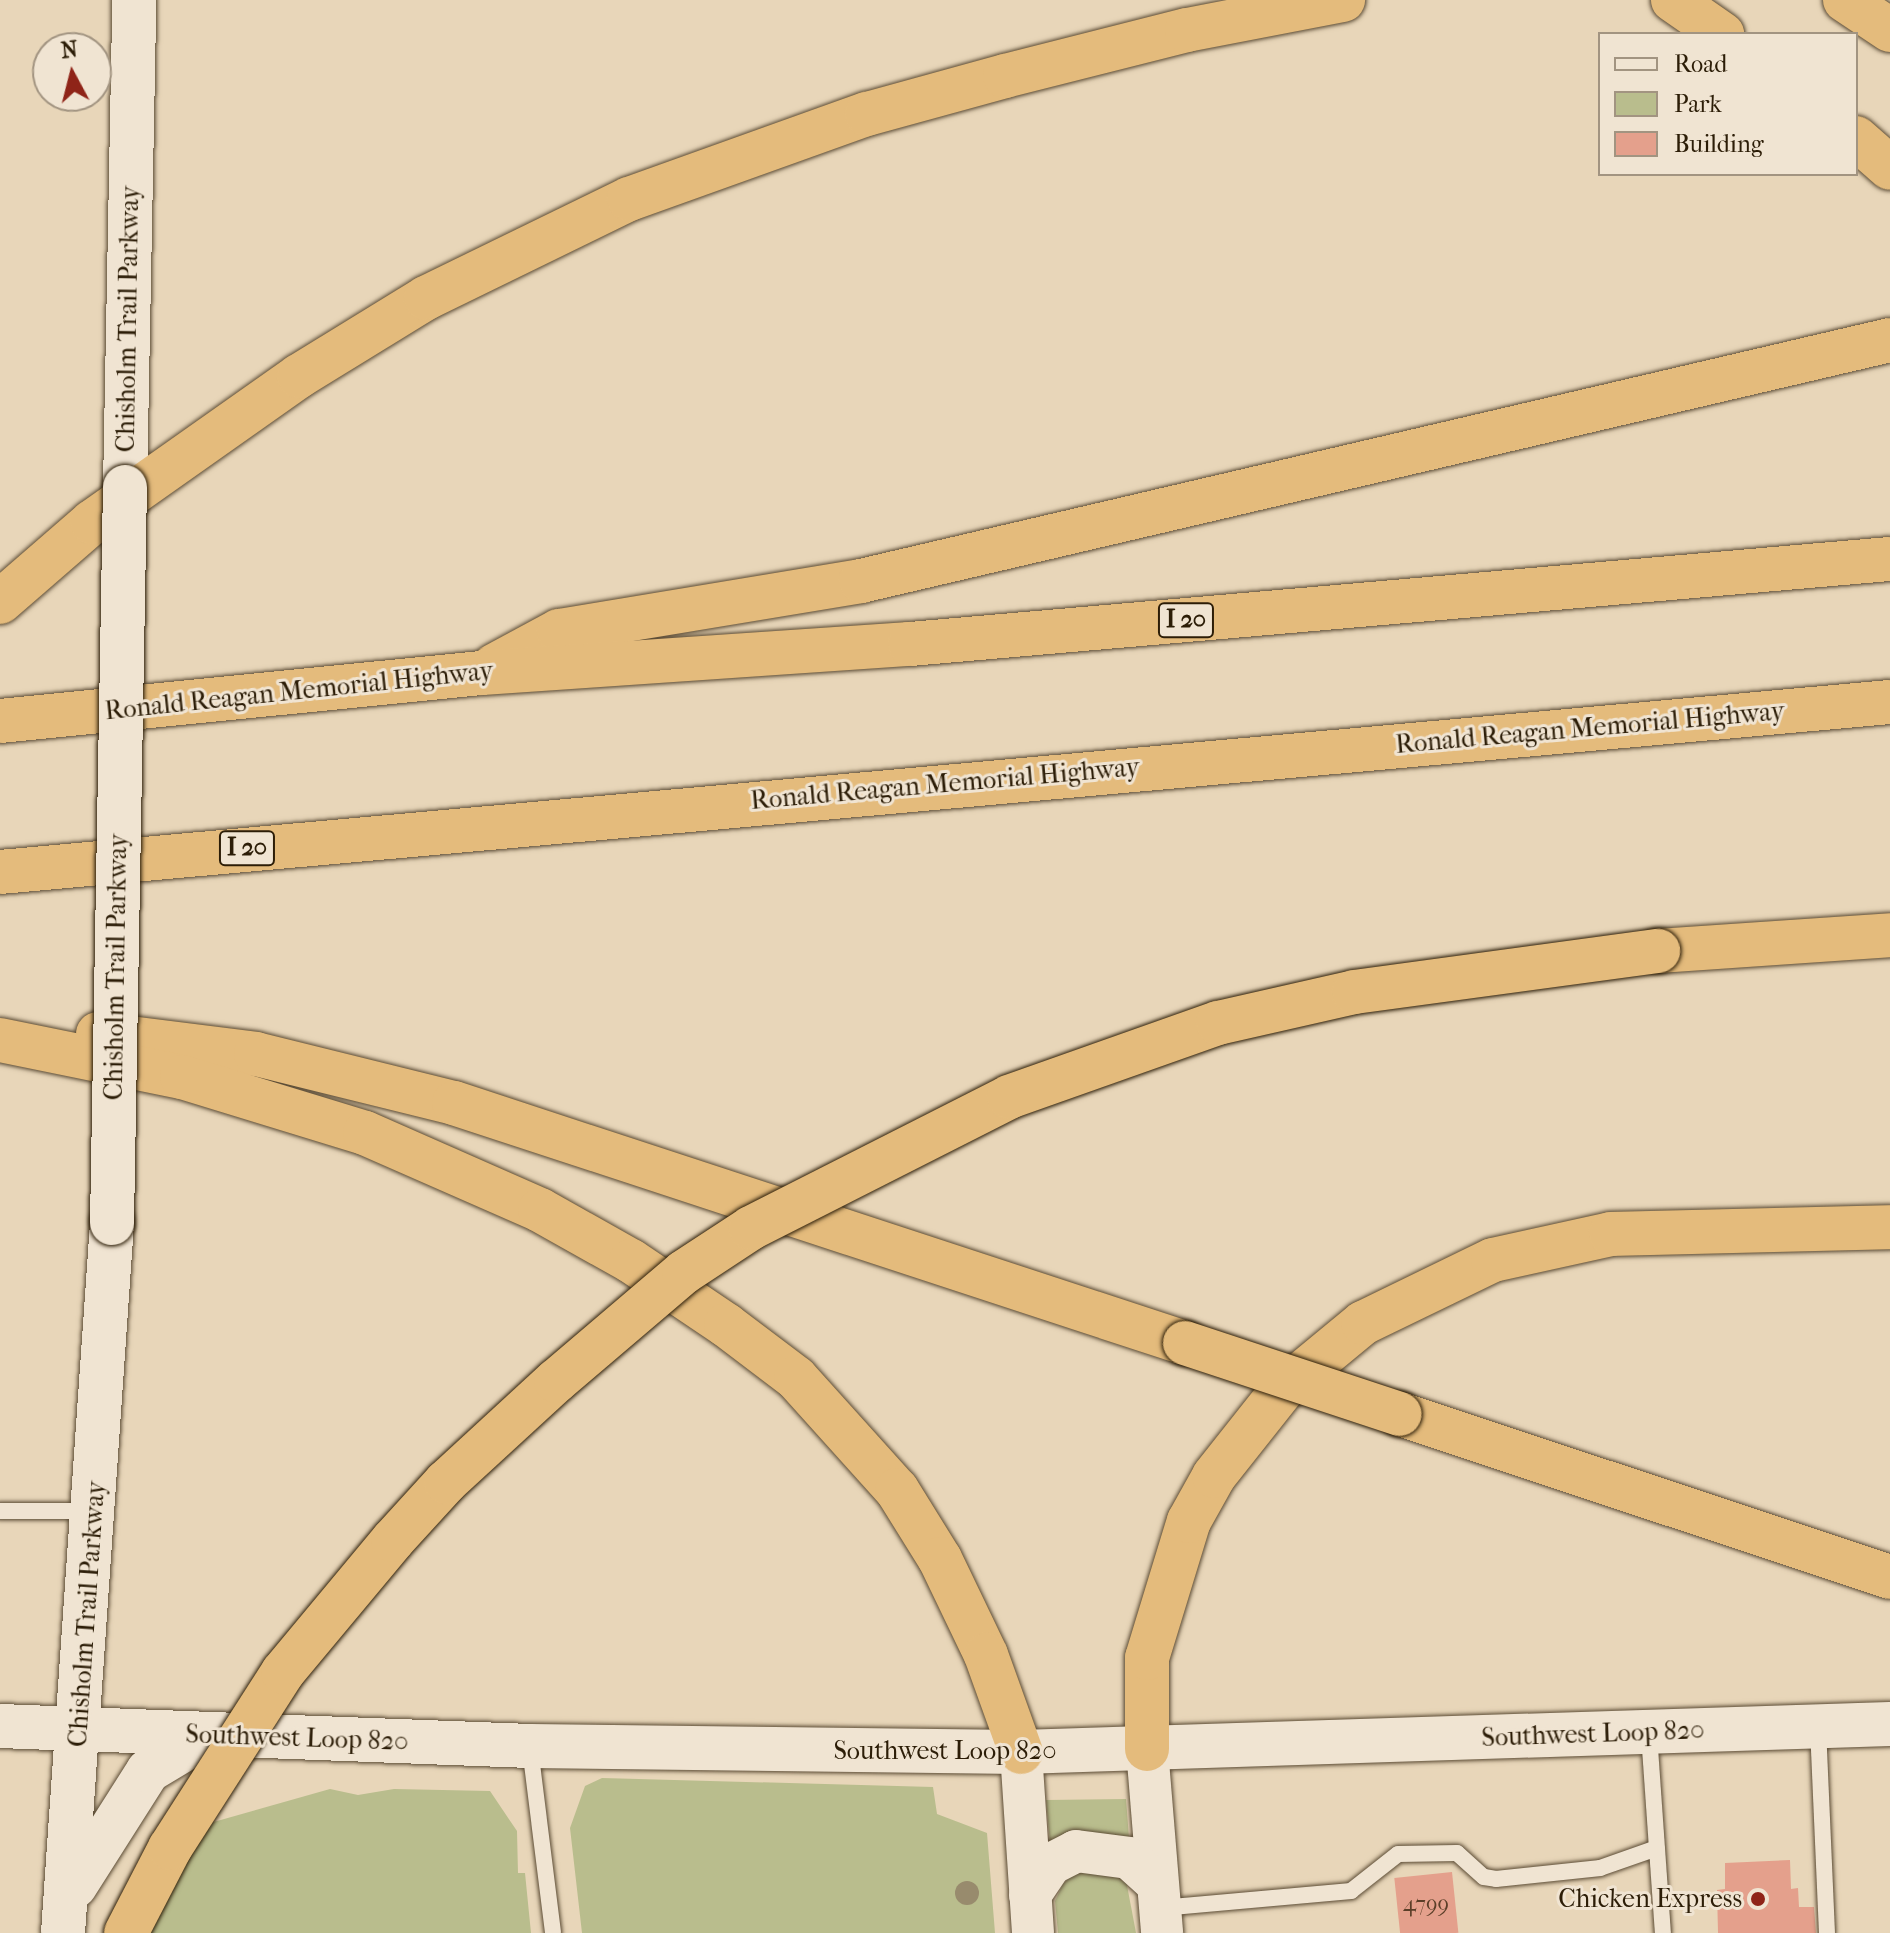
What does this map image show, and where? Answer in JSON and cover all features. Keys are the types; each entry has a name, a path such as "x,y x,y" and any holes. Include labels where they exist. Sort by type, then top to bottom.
{"highway":[{"path":"0,602 92,522 299,376 426,298 616,204 867,114 1122,45 1343,0"},
{"path":"1673,0 1719,32"},
{"path":"1845,0 1890,30"},
{"path":"1858,136 1890,159"},
{"path":"1858,137 1890,168"},
{"path":"482,673 559,631 861,581 1357,462 1890,340"},
{"name":"Ronald Reagan Memorial Highway","path":"0,721 482,673 910,644 1890,559"},
{"name":"Ronald Reagan Memorial Highway","path":"0,872 1890,702"},
{"path":"126,1933 170,1848 283,1672 393,1540 446,1482 556,1381 684,1272 751,1228 1009,1097 1218,1023 1354,992 1658,951 1890,935"},
{"path":"0,1027 148,1039 343,1072 454,1103 1890,1577"},
{"path":"0,1040 182,1077 365,1133 540,1210 726,1325 796,1378 897,1490 940,1559 980,1641 1021,1752"},
{"path":"1147,1749 1147,1658 1189,1521 1214,1476 1283,1389 1363,1323 1493,1260 1611,1234 1890,1227"}],"main road":[{"name":"Chisholm Trail Parkway","path":"64,1920 81,1729 112,1223 134,0"},
{"name":"Southwest Loop 820","path":"0,1726 530,1746 1021,1752 1890,1724"},
{"path":"64,1920 92,1852 148,1771 210,1734"}],"street":[{"path":"1147,1749 1159,1908"},
{"path":"1021,1752 1031,1914"},
{"path":"1031,1914 1051,1864 1076,1851 1129,1858 1159,1908"}],"lane":[{"path":"0,1511 94,1511"},
{"path":"1818,1726 1827,1933"},
{"path":"1649,1732 1663,1933"},
{"path":"530,1746 553,1933"},
{"path":"1159,1908 1351,1891 1398,1854 1457,1853 1484,1877 1496,1879 1600,1868 1657,1848"}],"green space":[{"path":"602,1778 933,1787 937,1814 987,1833 995,1933 582,1933 570,1828 585,1786"},
{"path":"330,1789 358,1795 394,1789 490,1791 517,1831 518,1873 525,1873 531,1933 144,1933 203,1825"},
{"path":"1126,1799 1129,1838 1087,1833 1050,1843 1046,1800"},
{"path":"1094,1868 1126,1880 1136,1933 1058,1933 1055,1901 1063,1884 1077,1871"}],"building":[{"name":"Chicken Express","path":"1790,1860 1791,1889 1798,1888 1799,1907 1814,1907 1816,1933 1718,1933 1717,1890 1725,1889 1725,1863"},
{"path":"1452,1872 1458,1933 1400,1933 1394,1878"}],"place":[{"name":"Chicken Express","path":"1758,1899"}]}
